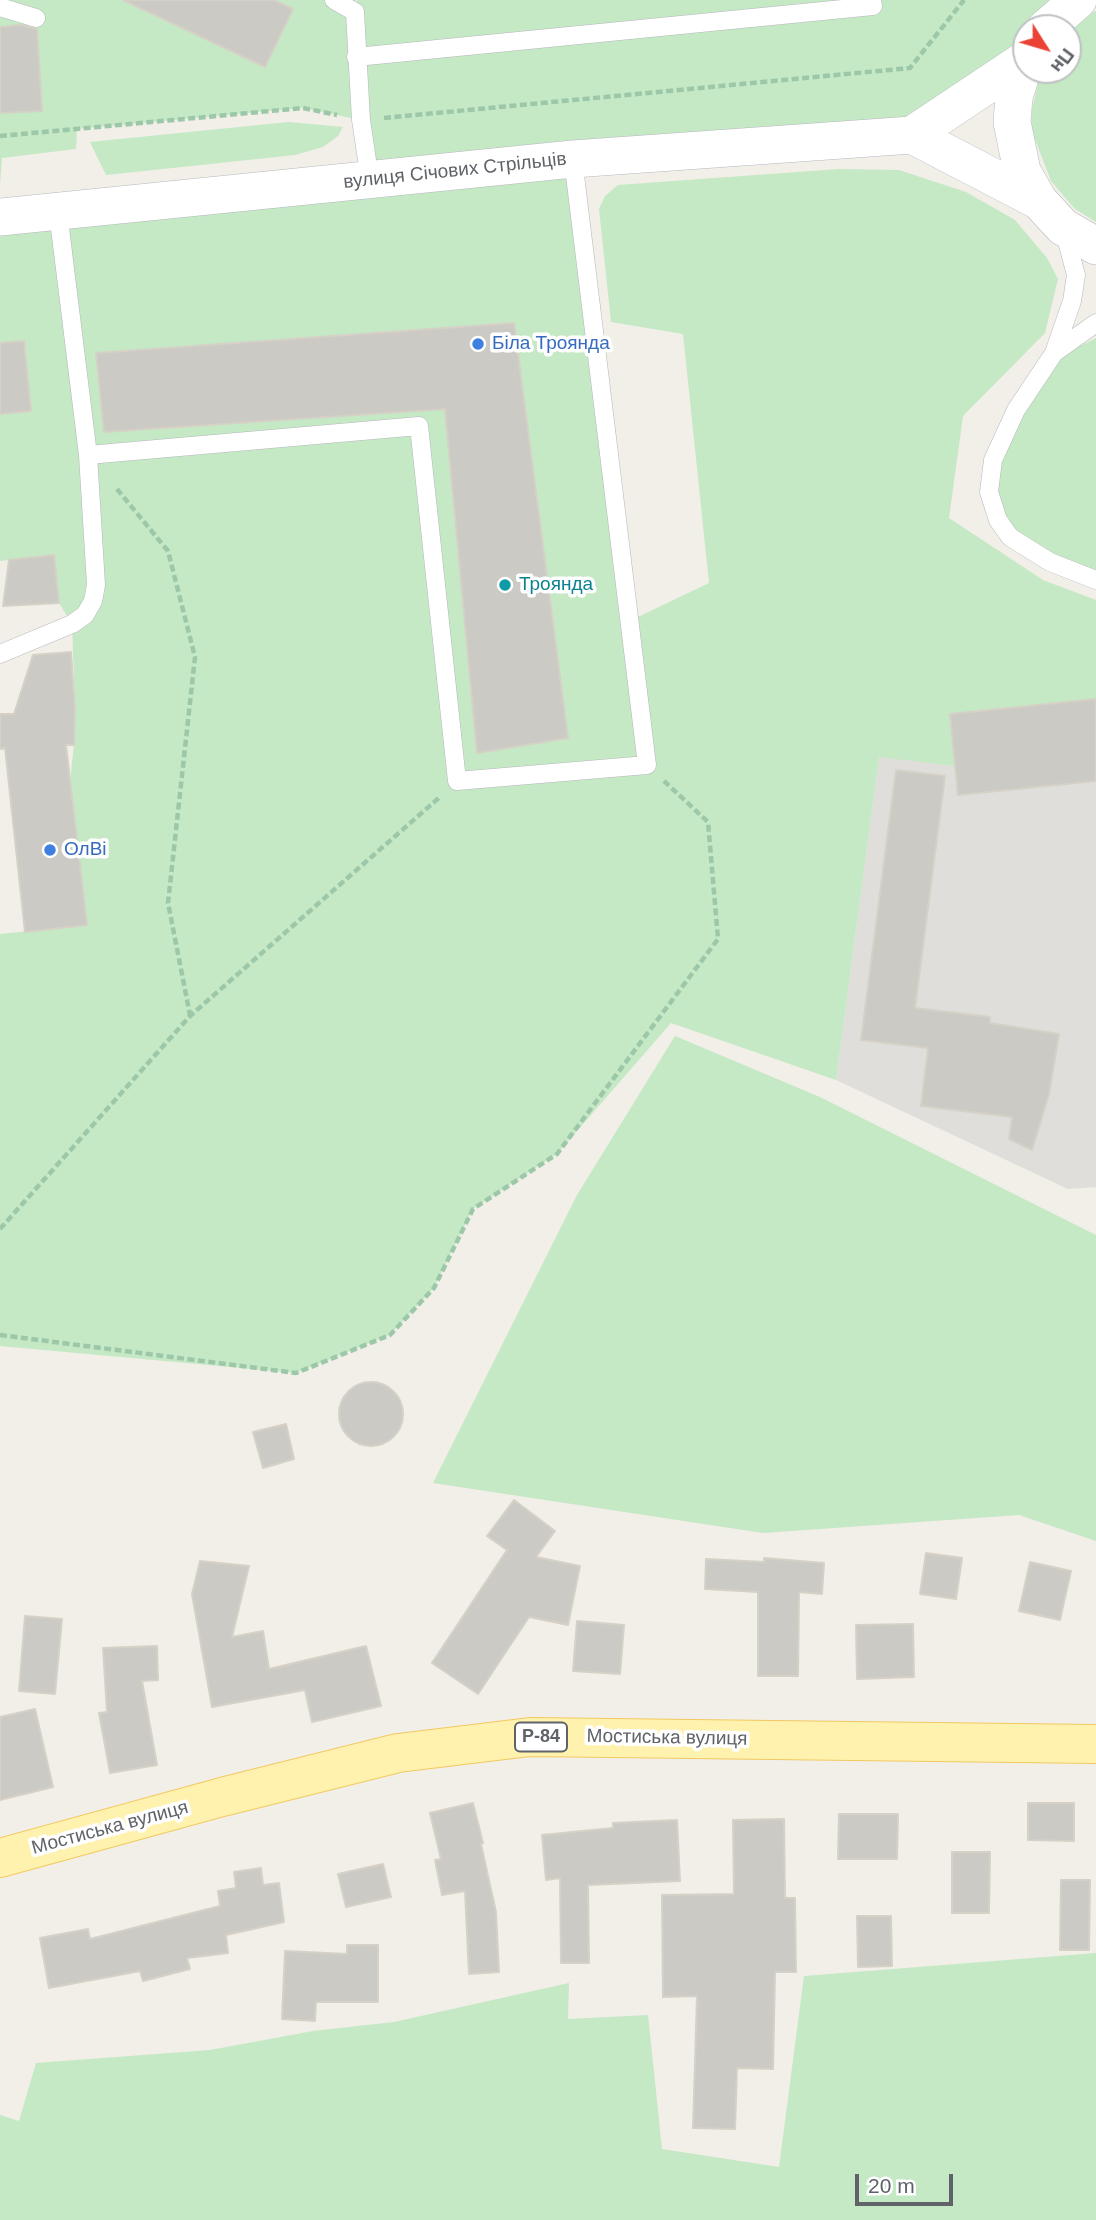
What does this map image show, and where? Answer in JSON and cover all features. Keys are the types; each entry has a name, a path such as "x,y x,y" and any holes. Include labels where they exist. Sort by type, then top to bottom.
{"main road":[{"name":"Мостиська вулиця","path":"0,1858 222,1797 398,1753 530,1737 1096,1744"}],"street":[{"path":"1062,14 1078,0"},
{"name":"вулиця Січових Стрільців","path":"0,217 573,159 912,135 1012,68"},
{"name":"вулиця Січових Стрільців","path":"1018,84 1012,122 1022,171 1051,214"},
{"path":"912,135 1051,214 1096,246"}],"lane":[{"path":"334,0 356,6 356,57 361,120 370,180"},
{"path":"356,57 873,6 872,0"},
{"path":"0,6 36,18"},
{"path":"88,455 419,426 457,781 647,765 573,159"},
{"path":"0,654 79,620 90,609 96,586 88,455 58,212"},
{"path":"1051,214 1076,275 1072,301 1054,353 1014,414 993,460 989,492 998,520 1010,537 1050,562 1096,580"},
{"path":"1054,353 1096,323"}],"path":[{"path":"0,136 303,108 361,120 910,68 964,0"},
{"path":"88,455 168,551 195,657 168,903 190,1016"},
{"path":"0,1335 296,1373 390,1335 434,1288 472,1209 557,1154 718,939 708,822 647,765"},
{"path":"0,1229 190,1016 457,781"}],"shaded area":[{"path":"1096,700 1096,1187 1068,1189 836,1080 879,756 955,766 950,714"}],"green space":[{"path":"0,0 123,0 265,67 293,10 274,0 356,0 357,29 357,0 1078,0 1062,14 1012,14 1012,68 912,135 574,163 629,618 640,616 709,583 683,334 611,322 599,209 605,196 618,185 839,169 899,170 966,192 1015,220 1047,258 1058,279 1045,333 963,416 949,518 1043,580 1096,600 1096,699 950,714 955,766 879,757 836,1080 671,1023 557,1154 473,1209 434,1288 390,1335 296,1373 0,1346 0,934 87,925 70,782 75,705 72,624 59,603 54,555 0,561 0,414 31,411 0,343 0,217 369,180 361,120 303,108 77,129 76,149 2,158 0,184 0,113 42,110 36,25 0,27","holes":["514,324 568,738 478,753 445,409 105,432 97,354"]},
{"path":"1096,11 1096,222 1075,209 1051,181 1031,129 1032,109 1038,84 1082,84 1082,20"},
{"path":"289,122 343,127 338,136 323,147 295,155 106,175 90,142"},
{"path":"1096,338 1096,579 1010,537 998,520 993,460 1014,414 1066,353"},
{"path":"675,1036 820,1097 1096,1235 1096,1541 1019,1515 763,1533 433,1483 577,1195"},
{"path":"1096,1953 1096,2220 0,2220 0,2115 19,2121 36,2063 210,2050 313,2031 394,2022 569,1983 568,2019 648,2015 662,2149 779,2167 804,1976"}],"building":[{"path":"123,0 274,0 293,9 265,67"},
{"path":"21,25 37,29 42,111 0,113 0,27"},
{"name":"Троянда","path":"514,323 568,738 477,753 445,409 104,432 96,353"},
{"path":"24,341 31,411 0,414 0,343"},
{"path":"54,555 59,603 3,606 9,560"},
{"path":"71,652 75,709 74,745 66,745 87,925 25,932 5,748 0,749 0,714 14,714 33,655"},
{"path":"1096,699 1096,781 958,795 950,714"},
{"path":"896,770 945,776 915,1008 990,1017 990,1023 1059,1034 1049,1094 1032,1150 1009,1139 1012,1117 921,1106 928,1048 861,1040"},
{"path":"371,1382 389,1388 397,1396 403,1414 397,1432 389,1440 371,1446 353,1440 345,1432 339,1414 345,1396 353,1388"},
{"path":"286,1424 294,1459 263,1468 253,1432"},
{"path":"514,1500 555,1531 536,1557 580,1566 568,1625 529,1617 478,1694 432,1663 507,1550 487,1536"},
{"path":"926,1553 962,1558 956,1599 920,1594"},
{"path":"764,1558 824,1563 822,1594 799,1592 798,1676 758,1676 758,1592 705,1589 706,1559 764,1562"},
{"path":"200,1561 249,1566 232,1637 263,1631 269,1669 366,1646 381,1706 312,1722 305,1690 212,1707 192,1594"},
{"path":"1030,1562 1071,1571 1060,1620 1019,1611"},
{"path":"25,1616 62,1619 55,1694 19,1691"},
{"path":"577,1621 624,1625 620,1674 573,1671"},
{"path":"913,1624 914,1677 857,1679 856,1625"},
{"path":"157,1646 158,1680 142,1681 157,1765 110,1773 99,1713 107,1712 103,1648"},
{"path":"35,1709 53,1787 0,1800 0,1717"},
{"path":"473,1803 496,1912 499,1972 469,1974 465,1891 442,1895 435,1860 441,1859 430,1813"},
{"path":"1028,1803 1074,1803 1074,1841 1028,1840"},
{"path":"839,1814 898,1814 897,1859 838,1859"},
{"path":"784,1819 785,1898 795,1898 796,1972 775,1972 773,2069 737,2068 735,2129 693,2128 697,1996 663,1997 662,1895 734,1894 733,1820"},
{"path":"677,1820 680,1881 588,1885 589,1963 561,1963 560,1878 546,1880 542,1835 613,1828 613,1823"},
{"path":"952,1852 990,1852 989,1913 952,1913"},
{"path":"383,1864 391,1897 346,1907 338,1874"},
{"path":"261,1868 263,1885 279,1883 284,1922 226,1935 228,1953 187,1958 190,1969 143,1981 140,1971 49,1988 40,1938 88,1929 90,1939 220,1906 218,1891 236,1888 234,1872"},
{"path":"1061,1880 1090,1880 1089,1950 1060,1950"},
{"path":"857,1916 891,1916 892,1966 858,1967"},
{"path":"347,1945 378,1945 378,2002 316,2002 315,2021 282,2019 285,1951 347,1954"}],"place":[{"name":"Біла Троянда","path":"478,344"},
{"name":"Троянда","path":"505,585"},
{"name":"ОлВі","path":"50,850"}]}
